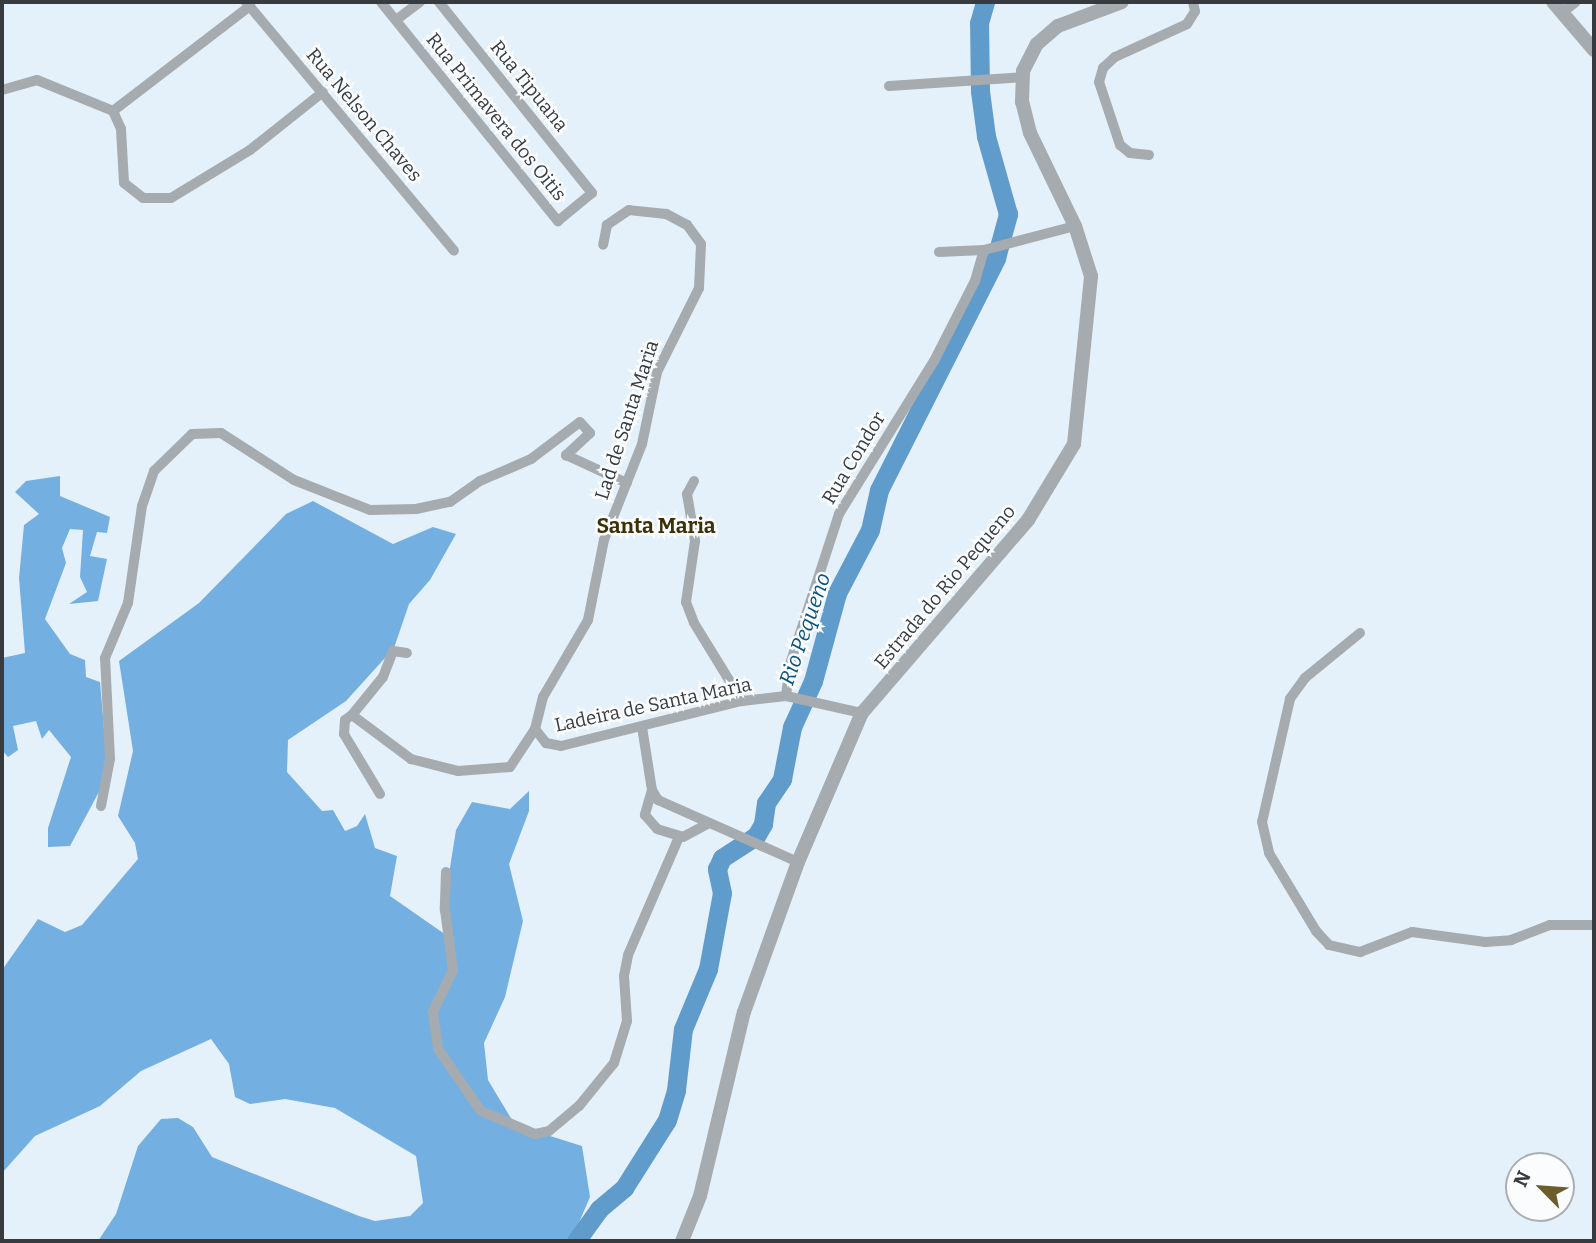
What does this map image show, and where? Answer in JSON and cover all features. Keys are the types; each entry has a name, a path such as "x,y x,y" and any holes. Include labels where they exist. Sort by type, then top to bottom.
{"street":[{"name":"Rua Primavera dos Oitis","path":"381,2 558,221"},
{"path":"396,20 420,2"},
{"name":"Rua Tipuana","path":"439,2 592,193 558,221"},
{"name":"Estrada do Rio Pequeno","path":"682,1241 701,1196 744,1012 798,862 862,713 985,573 1066,463 1074,444 1090,314 1091,276 1075,226 1030,133 1022,102 1023,77 1029,56 1058,26 1122,2"},
{"path":"1149,155 1130,153 1120,145 1099,82 1103,68 1115,57 1186,24 1195,12 1193,2"},
{"path":"1576,2 1558,7 1594,50"},
{"path":"113,111 248,4"},
{"name":"Rua Nelson Chaves","path":"248,4 454,251"},
{"path":"889,86 1023,77"},
{"path":"2,90 37,80 113,111 121,129 124,183 143,198 171,198 250,150 323,92"},
{"name":"Lad de Santa Maria","path":"352,715 411,759 458,771 510,767 535,729 543,697 588,620 604,540 642,444 661,362 699,288 703,257 701,244 687,225 666,214 629,210 607,225 603,245"},
{"path":"939,252 987,250 1075,226"},
{"name":"Rua Condor","path":"790,696 790,664 839,514 934,362 975,281 987,250"},
{"path":"101,806 110,759 105,658 128,603 142,506 154,471 192,433 221,433 294,480 370,510 416,509 450,502 481,481 531,459 580,422 590,433 566,454 627,482"},
{"path":"694,481 687,494 695,541 686,602 694,623 742,701"},
{"path":"1360,633 1305,678 1290,699 1262,822 1269,853 1315,931 1329,946 1360,952 1412,932 1485,942 1511,940 1549,925 1594,925"},
{"path":"380,794 344,734 345,720 383,677 393,651 407,653"},
{"name":"Ladeira de Santa Maria","path":"535,729 554,746 742,701 790,696 862,713"},
{"path":"642,727 652,790 661,802 798,862"},
{"path":"652,790 646,805 647,821 679,837"},
{"path":"446,872 444,910 453,970 433,1012 438,1049 474,1105 500,1122 534,1134 549,1131 579,1106 614,1063 626,1021 624,976 628,955 679,837 709,822"}],"shaded area":[{"path":"60,476 60,496 110,517 107,533 97,532 90,556 107,559 98,601 69,604 87,592 80,577 83,530 70,529 62,548 66,563 45,619 70,654 85,660 86,677 100,682 108,775 70,846 48,847 48,828 71,757 49,730 42,739 36,721 13,726 18,750 8,757 2,750 2,658 25,653 19,578 24,525 39,514 15,492 26,481"},
{"path":"313,501 393,544 433,527 456,534 430,580 409,604 394,648 346,701 288,740 287,772 322,811 333,810 345,831 357,826 365,814 375,848 397,856 390,896 449,937 449,874 456,830 472,802 510,809 529,791 529,811 509,864 523,921 505,997 484,1043 488,1080 515,1125 582,1146 590,1197 571,1241 98,1241 116,1214 138,1146 161,1119 178,1118 193,1127 212,1157 359,1216 375,1221 410,1216 423,1203 416,1156 335,1108 285,1099 250,1104 235,1097 229,1064 211,1039 141,1071 100,1106 35,1136 2,1173 2,970 38,919 65,932 82,925 138,859 135,843 118,816 133,751 119,661 199,603 286,514"}],"waterway":[{"name":"Rio Pequeno","path":"576,1241 599,1209 624,1188 667,1120 676,1090 683,1029 708,969 722,893 717,869 722,858 756,836 763,824 766,803 782,779 792,727 813,681 837,593 870,530 879,490 996,258 1008,214 986,136 980,91 979,23 985,2"}],"district":[{"name":"Santa Maria","path":"656,526"}]}
